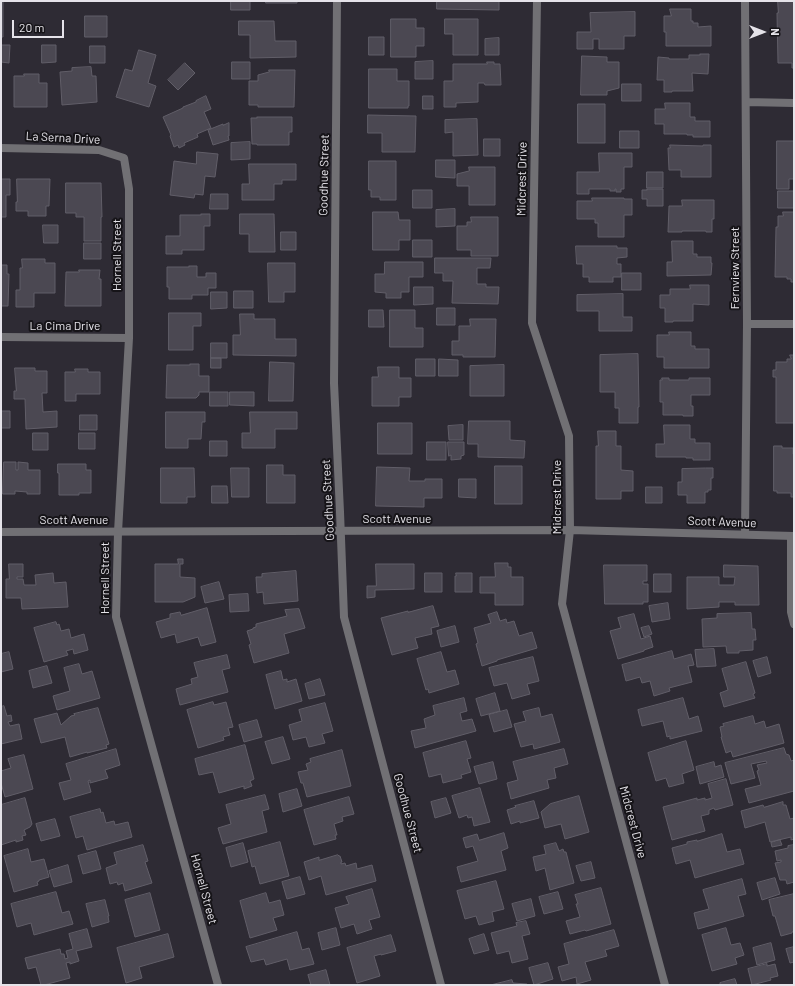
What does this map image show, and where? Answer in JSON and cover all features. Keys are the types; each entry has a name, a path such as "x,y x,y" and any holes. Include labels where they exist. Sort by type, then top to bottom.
{"street":[{"name":"Goodhue Street","path":"337,1 334,383 344,617 441,985"},
{"name":"Midcrest Drive","path":"537,1 532,323 569,436 570,530 562,604 665,985"},
{"name":"Fernview Street","path":"745,1 747,324 745,534"},
{"path":"746,102 794,103"},
{"name":"La Serna Drive","path":"1,148 99,150 124,158"},
{"name":"Hornell Street","path":"124,158 129,189 129,338 118,532 116,617 218,985"},
{"path":"747,324 794,324"},
{"name":"La Cima Drive","path":"1,337 129,338"},
{"name":"Scott Avenue","path":"1,532 570,530 792,536"},
{"path":"792,536 791,612 794,624"}],"building":[{"path":"1,1 3,1 3,37 1,37"},
{"path":"231,1 250,1 250,10 231,10"},
{"path":"266,1 297,1 297,3 266,3"},
{"path":"437,1 499,1 499,10 437,9"},
{"path":"778,1 794,1 794,68 792,68 792,63 778,63"},
{"path":"670,9 691,9 691,21 693,21 693,23 698,23 698,27 711,26 711,46 666,46 664,16 671,16"},
{"path":"635,12 635,36 624,36 624,49 599,49 599,39 593,39 593,49 577,49 577,32 591,32 590,13"},
{"path":"85,16 107,16 107,37 85,37"},
{"path":"391,19 416,19 416,28 424,28 424,46 416,46 416,57 391,57"},
{"path":"445,19 478,19 478,55 453,55 453,34 445,34"},
{"path":"239,21 274,21 275,41 296,41 296,57 250,58 250,35 239,35"},
{"path":"369,37 384,37 384,55 369,55"},
{"path":"499,38 499,55 485,55 485,39"},
{"path":"1,45 10,45 9,63 1,62"},
{"path":"42,45 56,45 56,62 42,63"},
{"path":"90,46 105,46 105,63 90,63"},
{"path":"139,50 156,55 148,83 156,86 149,107 116,97 125,69 132,71"},
{"path":"709,54 708,74 692,73 693,91 664,92 664,80 657,80 658,57 669,59 689,59 689,55"},
{"path":"582,56 607,57 607,62 619,62 619,88 607,91 607,95 581,95"},
{"path":"433,61 433,79 415,79 415,62"},
{"path":"232,62 250,62 250,79 232,79"},
{"path":"487,62 500,64 501,85 485,85 484,83 478,83 478,102 456,103 456,107 444,107 444,81 453,81 453,64 487,64"},
{"path":"185,63 195,73 178,90 168,80"},
{"path":"91,67 92,76 96,76 97,102 62,105 60,72 72,71 72,68"},
{"path":"369,69 397,69 397,81 409,81 408,108 369,108"},
{"path":"269,70 295,70 294,107 258,107 258,105 249,105 249,81 258,81 258,75 269,72"},
{"path":"24,74 39,74 39,83 47,83 47,107 14,107 14,76 24,76"},
{"path":"622,84 641,84 641,101 622,101"},
{"path":"206,96 211,109 204,112 211,128 197,134 198,137 184,143 185,145 179,148 178,145 174,147 170,136 171,135 163,117"},
{"path":"423,96 433,96 433,109 423,109"},
{"path":"665,103 690,103 690,117 695,117 695,121 710,121 710,137 693,137 693,135 687,134 664,134 664,124 655,124 655,109 665,109"},
{"path":"578,104 605,104 605,143 578,143"},
{"path":"368,115 416,116 415,152 382,152 382,133 368,133"},
{"path":"292,117 292,132 289,132 289,145 252,144 251,118"},
{"path":"477,119 478,155 453,156 453,132 445,133 445,120"},
{"path":"229,123 229,140 213,145 208,130"},
{"path":"620,131 639,131 639,148 620,148"},
{"path":"484,139 500,139 500,156 484,156"},
{"path":"777,141 794,141 794,179 789,179 789,189 777,189"},
{"path":"250,142 250,159 231,160 231,143"},
{"path":"670,145 711,145 711,177 681,177 681,170 669,170 668,148 670,148"},
{"path":"197,152 218,154 215,177 205,176 203,195 195,194 194,198 170,195 174,161 196,164"},
{"path":"599,153 632,153 632,167 624,167 624,189 621,189 621,192 616,192 616,189 615,191 610,191 610,189 589,189 589,194 577,194 577,172 599,172"},
{"path":"436,160 455,160 455,178 436,177"},
{"path":"369,161 396,161 396,200 380,200 380,197 371,197 371,190 369,190"},
{"path":"249,164 296,164 296,180 282,180 282,184 274,184 274,200 242,200 242,184 249,184"},
{"path":"469,167 495,167 495,205 469,205 469,186 457,186 457,174 469,171"},
{"path":"647,172 663,172 663,188 647,188"},
{"path":"1,179 10,179 10,195 6,195 6,217 1,217"},
{"path":"17,179 50,179 49,206 46,206 46,216 28,216 28,211 16,211"},
{"path":"66,183 101,183 101,241 84,241 84,217 76,217 76,213 66,213"},
{"path":"663,189 663,206 647,206 647,199 642,199 642,190"},
{"path":"413,190 432,190 432,208 413,208"},
{"path":"778,191 794,191 794,208 778,208"},
{"path":"211,194 228,194 228,209 210,209"},
{"path":"592,198 632,199 632,215 624,215 624,237 598,237 598,223 595,223 595,219 577,219 577,201 592,201"},
{"path":"682,200 714,200 712,232 668,232 669,206 682,206"},
{"path":"455,209 455,226 436,227 436,210"},
{"path":"373,212 398,212 399,220 410,220 410,240 399,240 399,250 373,250"},
{"path":"783,212 794,212 794,282 791,282 791,279 787,279 787,277 775,277 776,227 778,227 778,216 783,216"},
{"path":"210,214 210,226 204,226 204,250 182,250 182,254 166,254 166,236 180,236 180,215"},
{"path":"240,214 274,214 275,252 249,252 249,234 240,234"},
{"path":"471,217 498,217 498,256 471,256 471,250 457,250 457,226 467,226 467,222 471,222"},
{"path":"43,225 58,225 58,243 44,243"},
{"path":"281,232 296,232 296,250 281,250"},
{"path":"413,240 432,240 432,257 413,257"},
{"path":"672,241 693,241 693,254 697,254 697,257 711,257 711,275 667,276 667,262 672,262"},
{"path":"84,243 101,243 101,259 84,259"},
{"path":"576,246 617,246 617,248 627,248 627,257 617,258 617,264 621,264 621,277 613,277 613,282 589,282 589,277 583,277 583,264 577,264"},
{"path":"435,258 491,258 490,268 477,268 477,284 486,284 486,287 499,287 498,304 452,303 453,281 443,281 443,273 435,273"},
{"path":"22,259 45,259 45,263 55,263 55,293 34,293 34,307 16,307 16,290 20,290 20,268 22,268"},
{"path":"385,262 423,262 423,277 409,277 409,292 401,292 401,298 386,298 386,293 375,292 375,274 384,274"},
{"path":"268,263 295,263 295,292 284,292 284,302 269,302"},
{"path":"1,265 7,265 7,274 9,274 8,306 1,306"},
{"path":"197,266 197,277 206,277 206,273 216,273 216,288 208,288 208,295 192,295 192,299 169,299 169,287 167,287 167,267"},
{"path":"79,270 100,270 99,279 101,279 101,306 65,306 66,272 79,272"},
{"path":"622,273 641,273 641,290 622,290"},
{"path":"690,285 709,285 709,305 693,304 693,321 665,322 665,308 660,308 660,295 670,295 670,289 690,289"},
{"path":"414,287 433,287 433,304 414,305"},
{"path":"234,291 253,291 253,308 234,308"},
{"path":"211,292 227,292 227,308 211,309"},
{"path":"623,294 623,317 632,317 632,331 599,331 599,311 577,311 577,295"},
{"path":"437,308 455,308 455,325 437,325"},
{"path":"369,310 383,310 384,327 369,327"},
{"path":"390,310 415,310 415,328 423,328 423,347 390,347"},
{"path":"169,313 201,313 201,326 193,326 193,350 169,350"},
{"path":"240,314 254,314 254,319 275,319 275,339 296,339 296,356 233,355 233,335 240,335"},
{"path":"470,319 496,319 495,357 463,357 463,355 452,355 452,341 459,341 459,326 470,326"},
{"path":"669,332 691,332 691,346 695,346 695,349 709,349 709,368 664,368 664,357 657,357 657,335 669,335"},
{"path":"211,343 227,343 227,358 211,358"},
{"path":"638,354 638,423 619,423 619,408 615,408 615,392 600,392 600,355"},
{"path":"790,355 794,355 794,423 776,423 776,377 773,377 773,370 776,370 776,362 787,362 787,359 791,359"},
{"path":"211,358 221,358 221,368 211,368"},
{"path":"416,359 435,359 435,376 416,376"},
{"path":"439,359 458,360 458,376 439,376"},
{"path":"270,362 294,363 293,401 269,401"},
{"path":"199,364 199,376 209,376 209,392 199,392 199,395 196,398 166,398 167,365"},
{"path":"504,365 504,396 470,396 470,366"},
{"path":"378,367 399,367 399,378 411,378 411,397 399,397 399,406 372,406 372,377 378,377"},
{"path":"15,368 35,368 35,371 47,371 47,393 42,393 43,412 57,411 57,427 26,429 25,399 14,399 14,391 16,391"},
{"path":"75,369 88,369 88,372 100,372 100,394 76,394 76,401 65,401 65,372 75,372"},
{"path":"662,378 669,378 669,380 689,380 689,378 710,378 710,395 691,395 693,416 663,415 663,402 660,402 660,380 662,380"},
{"path":"210,392 228,392 228,406 210,406"},
{"path":"230,392 254,392 254,406 230,405"},
{"path":"1,411 10,411 10,428 1,428"},
{"path":"166,412 205,412 205,422 202,422 201,439 188,439 188,448 166,448"},
{"path":"250,412 297,412 297,429 275,429 275,448 242,448 242,433 250,433"},
{"path":"80,415 97,415 97,430 80,430"},
{"path":"469,421 510,421 510,440 525,441 524,458 478,457 478,444 468,444"},
{"path":"378,423 412,423 412,454 378,454"},
{"path":"463,425 463,440 449,440 448,426"},
{"path":"664,425 690,425 690,439 695,439 695,443 710,443 710,460 693,460 693,458 686,457 656,457 656,444 664,444"},
{"path":"598,431 616,431 616,446 621,446 621,470 633,471 633,491 621,491 621,499 596,499 596,446 598,446"},
{"path":"33,433 48,433 48,450 33,450"},
{"path":"79,433 95,433 95,449 79,449"},
{"path":"210,441 227,441 227,456 210,456"},
{"path":"427,442 446,442 446,460 427,460"},
{"path":"448,442 464,442 464,455 461,456 461,459 451,460 451,455 449,456"},
{"path":"774,446 793,448 794,497 791,497 791,493 777,493 777,491 774,491"},
{"path":"4,462 16,462 16,470 18,470 18,462 28,463 28,470 40,470 40,494 27,494 27,492 15,491 15,494 3,494"},
{"path":"58,464 86,464 86,470 91,470 91,493 79,493 79,495 59,495"},
{"path":"267,465 283,465 283,475 295,475 295,503 267,503"},
{"path":"495,466 522,466 522,504 495,504"},
{"path":"377,467 410,468 409,481 442,479 442,498 424,498 424,507 376,506"},
{"path":"161,468 194,468 195,497 187,497 187,503 161,503"},
{"path":"231,468 249,468 249,497 232,497"},
{"path":"713,468 711,490 705,492 705,503 687,503 687,495 678,495 678,482 682,482 682,469"},
{"path":"459,479 476,479 476,498 459,497"},
{"path":"212,486 227,486 228,503 212,503"},
{"path":"646,487 662,487 662,503 646,503"},
{"path":"178,559 183,559 183,564 180,564 180,577 195,578 195,597 183,602 155,602 155,564 178,564"},
{"path":"495,563 508,563 508,567 511,567 511,577 523,577 523,605 495,605 495,593 480,593 480,577 495,577"},
{"path":"9,564 23,564 23,577 17,577 17,579 23,579 24,585 36,585 35,575 53,573 54,583 66,582 68,607 22,609 21,598 6,598 6,579 9,579"},
{"path":"376,564 414,564 414,589 375,590 375,597 367,598 367,586 376,586"},
{"path":"604,565 647,565 647,581 643,581 643,584 648,584 648,602 643,602 643,604 605,604"},
{"path":"724,565 758,566 759,605 735,605 735,602 719,602 719,607 687,609 687,577 719,577 719,585 734,585 735,577 724,577"},
{"path":"296,571 298,601 264,604 263,592 257,593 256,577 262,577 262,574"},
{"path":"425,573 442,573 442,592 425,592"},
{"path":"456,573 472,573 472,592 455,592"},
{"path":"654,574 671,574 671,592 654,592"},
{"path":"219,582 224,599 205,603 201,587"},
{"path":"248,594 249,611 230,612 229,595"},
{"path":"668,603 670,619 652,622 649,606"},
{"path":"433,606 439,626 431,628 432,634 415,638 418,648 392,655 381,618"},
{"path":"207,608 216,642 201,646 198,637 177,643 175,634 161,638 156,622 170,618 170,614 180,612 181,615"},
{"path":"299,609 305,628 284,634 289,653 254,663 247,631 256,627 256,624 287,616 285,610"},
{"path":"497,612 500,621 506,619 507,623 514,621 519,636 532,632 537,648 482,666 476,644 478,643 474,628 491,623 488,615"},
{"path":"751,613 752,629 755,629 756,640 753,640 753,650 739,651 739,653 727,653 726,646 703,647 702,619 717,618 717,614"},
{"path":"634,614 641,639 650,636 653,647 618,659 610,631 621,628 618,618"},
{"path":"56,622 57,625 59,624 61,631 69,629 71,638 84,634 88,650 74,654 73,649 66,651 68,655 44,662 34,628"},
{"path":"455,626 459,642 441,647 437,631"},
{"path":"649,626 652,634 644,637 641,628"},
{"path":"714,649 716,666 697,667 695,650"},
{"path":"672,651 674,659 691,654 694,665 688,666 692,682 669,688 670,691 654,696 650,681 642,683 640,677 626,681 622,665"},
{"path":"9,652 13,669 1,672 1,654"},
{"path":"441,652 447,672 455,670 459,684 429,693 428,689 426,690 417,659"},
{"path":"227,655 230,668 222,670 228,692 180,705 176,689 192,684 191,679 198,677 194,663"},
{"path":"533,657 539,681 527,684 530,694 512,699 507,683 494,686 489,668"},
{"path":"767,657 771,673 758,677 753,661"},
{"path":"746,662 755,693 753,694 755,698 724,707 720,693 728,690 722,669"},
{"path":"79,664 82,674 92,671 100,698 57,710 53,696 70,691 64,668"},
{"path":"47,666 52,683 33,688 29,671"},
{"path":"281,671 283,680 287,679 287,682 296,679 302,701 275,709 266,675"},
{"path":"320,679 325,695 309,699 305,684"},
{"path":"495,693 500,711 481,716 476,699"},
{"path":"464,698 467,711 460,713 462,721 472,719 476,731 415,748 411,731 426,728 424,719 435,715 433,706"},
{"path":"683,698 689,719 698,716 702,731 670,739 670,736 667,737 663,721 642,726 638,710"},
{"path":"213,702 214,705 226,702 233,727 228,728 230,735 223,737 224,740 198,748 187,710"},
{"path":"325,703 333,731 322,734 325,743 309,747 306,737 293,740 289,725 302,721 299,710"},
{"path":"4,706 7,716 11,715 12,721 8,722 10,726 19,724 22,739 1,744 1,707"},
{"path":"98,708 109,744 106,745 107,748 70,757 65,737 41,743 34,719 57,713 61,725 71,716 75,715 74,714"},
{"path":"539,708 541,717 552,714 560,742 534,749 533,744 521,747 514,724 526,721 523,712"},
{"path":"507,710 512,727 494,732 489,715"},
{"path":"753,716 755,724 764,721 766,728 779,724 784,743 733,757 731,751 726,753 721,737 720,727 724,726 723,724"},
{"path":"257,720 262,737 244,742 239,725"},
{"path":"283,737 290,759 272,764 265,742"},
{"path":"466,741 471,758 467,759 471,772 461,775 462,778 443,783 441,774 429,777 423,753"},
{"path":"686,741 694,770 682,774 684,783 669,787 666,778 656,781 648,753"},
{"path":"245,745 254,779 250,781 252,786 244,789 244,786 219,793 213,772 199,775 195,759"},
{"path":"784,748 791,761 794,760 794,791 749,803 745,789 761,785 757,765 767,763 766,761 751,764 755,778 731,784 725,763"},
{"path":"116,749 120,765 105,770 108,778 90,783 90,780 88,781 91,792 64,800 59,783 71,780 66,764"},
{"path":"564,749 568,764 554,768 556,778 547,780 549,788 511,799 507,783 518,780 513,762"},
{"path":"342,750 351,786 307,797 298,772 308,770 306,764 311,762 310,759"},
{"path":"24,755 33,789 5,797 1,783 1,771 11,768 8,759"},
{"path":"493,762 497,779 479,784 474,767"},
{"path":"714,762 715,767 721,765 724,777 700,784 696,767"},
{"path":"726,779 733,805 715,810 714,808 709,810 709,814 701,816 705,831 672,840 663,807 697,798 697,800 705,798 705,800 712,798 708,784"},
{"path":"480,788 490,822 474,826 472,817 468,818 467,815 459,818 452,796"},
{"path":"297,789 302,806 283,812 279,794"},
{"path":"265,795 269,809 262,811 267,832 223,844 218,828 231,824 226,805"},
{"path":"579,796 589,832 565,839 561,824 545,828 541,812 550,804"},
{"path":"349,797 354,814 342,817 343,821 334,824 337,835 335,835 336,839 314,845 304,810"},
{"path":"25,798 32,824 24,830 26,835 22,836 23,840 16,842 16,840 1,845 1,805"},
{"path":"446,798 451,813 435,818 431,802"},
{"path":"534,801 539,818 511,824 507,810 516,807 515,806"},
{"path":"783,802 783,805 786,805 790,819 794,818 794,839 791,840 791,837 770,842 765,822 745,828 741,811 763,805 764,807"},
{"path":"100,809 101,813 103,812 106,823 114,821 115,825 128,822 132,837 87,850 83,836 76,838 70,817"},
{"path":"55,819 60,836 41,841 36,824"},
{"path":"504,833 508,848 501,851 506,870 461,882 457,867 478,861 473,846 466,848 463,838 477,834 479,840"},
{"path":"722,834 727,852 740,849 744,864 695,878 690,860 676,864 672,848 687,844 687,842 697,841"},
{"path":"780,840 782,845 772,847 771,843"},
{"path":"280,842 289,876 260,884 255,866 252,867 248,851"},
{"path":"243,843 248,862 231,867 226,848"},
{"path":"556,843 559,851 563,849 564,852 566,852 574,883 550,890 545,868 536,871 533,857 546,854 544,846"},
{"path":"143,845 148,861 145,862 152,883 125,891 123,883 118,885 117,882 110,884 106,868 117,864 114,853"},
{"path":"794,845 794,882 787,884 786,880 780,880 775,863 781,862 781,860 777,861 775,851"},
{"path":"28,849 31,862 44,859 49,877 39,880 37,882 38,885 14,892 4,856"},
{"path":"96,851 101,869 83,874 78,856"},
{"path":"338,855 340,856 342,862 341,864 345,863 346,866 356,863 357,869 372,865 376,881 326,895 321,876 309,880 304,862 319,857 319,860"},
{"path":"591,862 595,878 581,881 576,866"},
{"path":"68,865 72,882 54,887 49,871"},
{"path":"300,877 305,894 287,899 282,882"},
{"path":"775,878 780,894 762,900 757,883"},
{"path":"742,879 746,894 738,896 744,916 698,929 694,913 709,909 703,890"},
{"path":"496,881 504,909 492,912 494,921 479,925 476,916 465,919 457,891"},
{"path":"601,888 611,924 570,934 566,921 580,917 575,895"},
{"path":"372,889 380,917 369,920 372,929 357,934 354,924 341,928 335,908 349,904 346,897"},
{"path":"56,892 62,913 69,911 73,924 34,935 31,923 17,927 11,904"},
{"path":"558,892 563,909 544,914 539,897"},
{"path":"150,893 160,930 135,937 125,900"},
{"path":"266,893 269,903 280,900 284,915 273,918 277,930 250,938 240,901"},
{"path":"794,894 794,931 781,936 775,916 773,916 769,900"},
{"path":"531,899 535,916 517,921 512,904"},
{"path":"105,900 109,922 92,927 86,904"},
{"path":"526,921 530,934 522,936 528,959 512,963 509,951 497,954 491,933 517,926 516,923"},
{"path":"336,928 340,945 322,950 318,933"},
{"path":"726,928 731,945 740,943 744,955 735,958 737,964 712,971 702,935"},
{"path":"87,929 92,947 76,951 79,961 70,964 70,962 66,963 70,978 41,985 36,967 28,969 25,958 60,949 61,954 64,954 65,959 68,958 66,951 73,949 69,934"},
{"path":"614,930 619,946 605,950 607,956 585,962 591,980 577,984 576,977 562,981 558,967 569,964 564,944"},
{"path":"297,932 302,950 309,948 314,964 290,970 287,959 266,965 264,959 251,962 246,947"},
{"path":"168,934 174,957 139,967 142,978 126,983 117,948"},
{"path":"484,934 489,950 474,954 469,939"},
{"path":"391,935 396,951 374,956 380,976 357,983 347,948"},
{"path":"771,943 775,960 757,965 753,948"},
{"path":"794,947 794,962 790,963 786,949"},
{"path":"548,963 553,979 534,985 529,968"},
{"path":"767,964 767,966 775,964 778,976 770,978 771,980 752,985 748,969"},
{"path":"326,970 330,985 311,985 308,975"},
{"path":"735,979 737,985 720,985 720,983"},
{"path":"512,980 513,983 528,985 491,985"}]}
